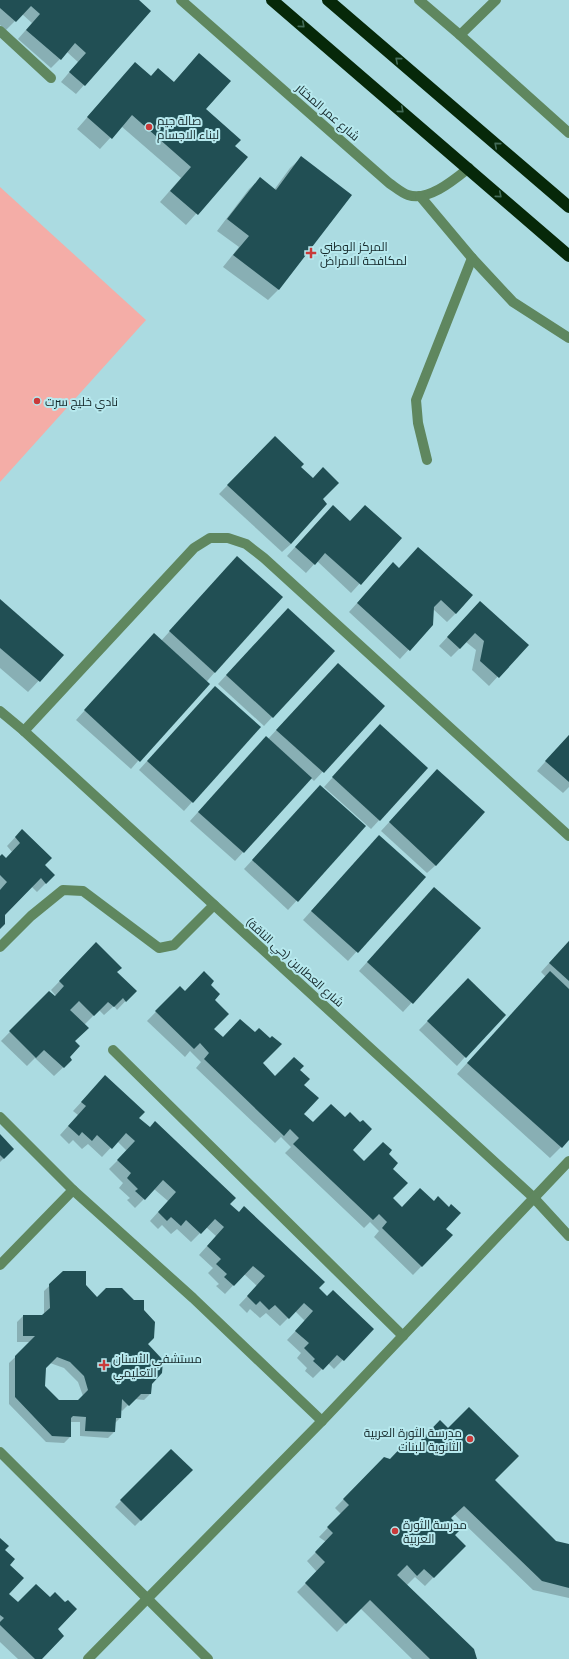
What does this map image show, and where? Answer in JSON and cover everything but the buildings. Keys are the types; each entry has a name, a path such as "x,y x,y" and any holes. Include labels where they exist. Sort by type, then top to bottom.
{"highway":[{"path":"272,0 469,168 569,256"},
{"path":"328,0 569,207"}],"street":[{"name":"شارع عمر المختار","path":"181,0 389,183 408,195 420,196"},
{"path":"418,0 460,35 569,133"},
{"path":"460,35 496,0"},
{"path":"0,31 51,78"},
{"path":"469,168 447,186 420,196 472,258 513,302 569,338"},
{"path":"427,460 418,423 416,400 472,258"},
{"path":"24,731 194,548 210,538 228,538 246,544 264,558 569,836"},
{"name":"شارع العطارين (حي الناقة)","path":"0,711 24,731 534,1197 569,1236"},
{"path":"0,948 31,916 63,890 83,891 159,948 174,945 214,905"},
{"path":"113,1050 403,1336"},
{"path":"0,1117 73,1190 193,1298 322,1421"},
{"path":"88,1659 322,1421 569,1161"},
{"path":"0,1265 73,1190"},
{"path":"0,1452 147,1600 208,1659"}],"shaded area":[{"name":"نادي خليج سرت","path":"0,187 146,320 0,482"}],"place":[{"name":"صالة جيم لبناء الاجسام","path":"149,127"},
{"name":"المركز الوطني لمكافحة الامراض","path":"311,253"},
{"name":"نادي خليج سرت","path":"37,401"},
{"name":"مستشفي الأسنان التعليمي","path":"104,1365"},
{"name":"مدرسة الثورة العربية الثانوية للبنات","path":"470,1439"},
{"name":"مدرسة الثورة العربية","path":"395,1531"}]}
